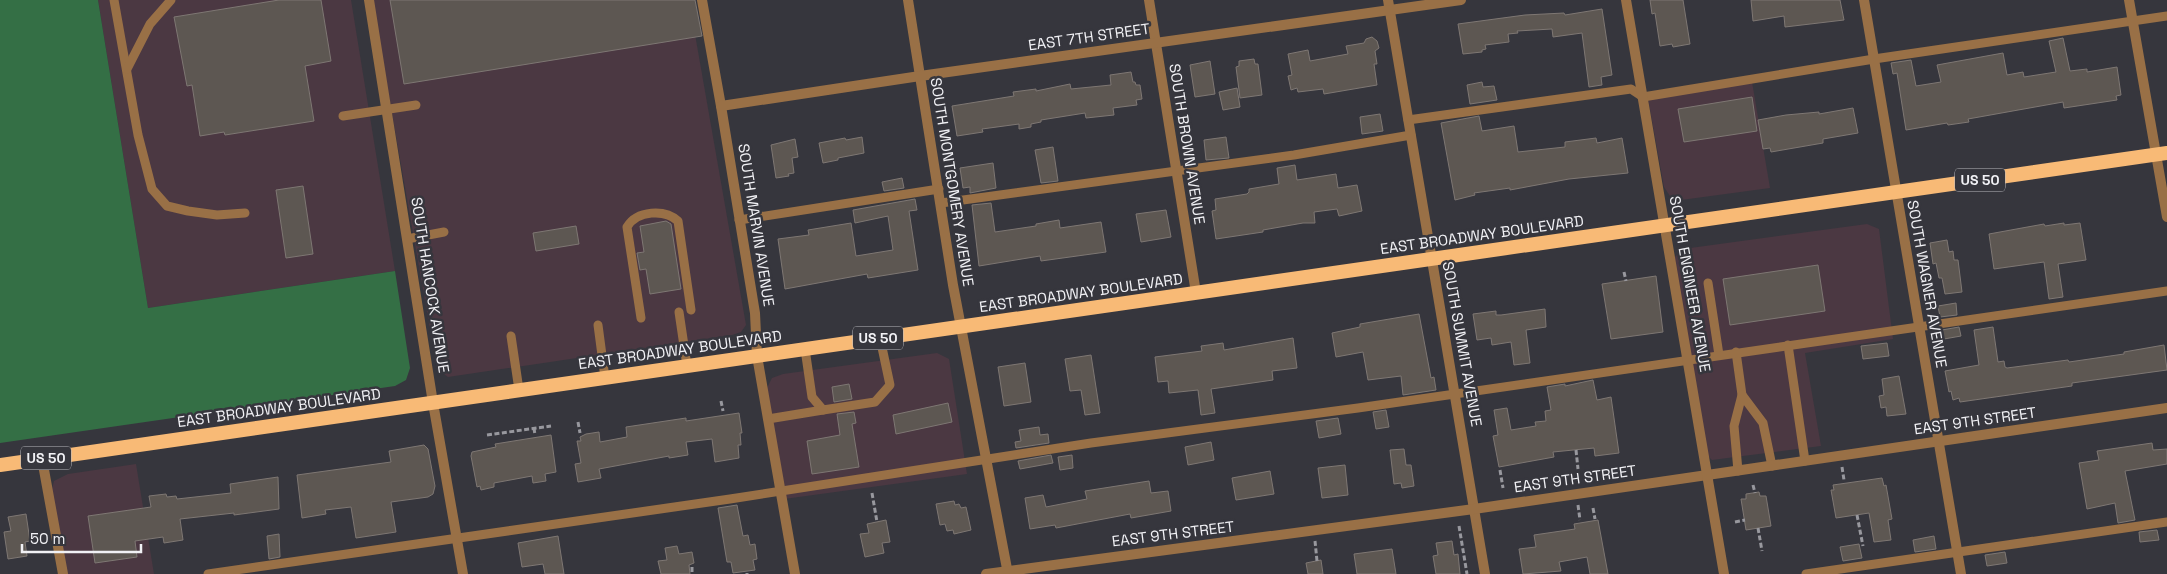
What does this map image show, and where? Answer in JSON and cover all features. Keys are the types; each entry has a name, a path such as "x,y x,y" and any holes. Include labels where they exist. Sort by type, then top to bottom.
{"highway":[{"name":"EAST BROADWAY BOULEVARD","path":"0,465 2162,154"}],"street":[{"name":"SOUTH HANCOCK AVENUE","path":"369,0 388,108 432,403 463,574"},
{"name":"SOUTH MARVIN AVENUE","path":"702,0 755,313 757,356 795,574"},
{"name":"SOUTH MONTGOMERY AVENUE","path":"908,0 961,327 1008,572"},
{"name":"SOUTH BROWN AVENUE","path":"1148,0 1196,293"},
{"name":"EAST 7TH STREET","path":"721,106 1156,43 1389,5 1461,0"},
{"name":"SOUTH ENGINEER AVENUE","path":"1626,0 1724,574"},
{"name":"SOUTH WAGNER AVENUE","path":"1864,0 1961,574"},
{"path":"2129,0 2162,154 2167,217"},
{"name":"SOUTH SUMMIT AVENUE","path":"1389,5 1485,574"},
{"name":"EAST 9TH STREET","path":"986,574 1474,509 2167,408"},
{"path":"42,459 63,574"}],"lane":[{"path":"114,0 138,135 152,190 167,206 188,212 217,215 245,213"},
{"path":"127,70 150,24 171,0"},
{"path":"1408,120 1631,90 1642,97 1874,59 2167,16"},
{"path":"343,116 416,105"},
{"path":"941,203 1294,155 1411,135"},
{"path":"739,220 939,189"},
{"path":"641,318 627,227 631,220 643,215 660,213 672,215 678,221 691,310"},
{"path":"408,239 444,232"},
{"path":"1708,282 1719,355"},
{"path":"208,574 780,492 987,459 1455,394 2167,291"},
{"path":"678,312 687,366"},
{"path":"598,325 605,378"},
{"path":"511,336 519,390"},
{"path":"768,419 875,402 890,385 880,338"},
{"path":"1788,345 1805,461"},
{"path":"805,349 812,397 823,410"},
{"path":"1736,352 1742,395 1734,426 1738,471"},
{"path":"1742,395 1763,423 1772,466"},
{"path":"1806,574 2167,522"}],"path":[{"path":"1624,272 1626,281"},
{"path":"721,401 723,411"},
{"path":"578,422 580,433"},
{"path":"487,435 551,426"},
{"path":"534,428 535,435"},
{"path":"1576,450 1578,469"},
{"path":"1500,470 1503,488"},
{"path":"1843,472 1844,480"},
{"path":"1754,485 1754,493"},
{"path":"872,493 877,522"},
{"path":"1578,504 1580,520"},
{"path":"1593,508 1595,519"},
{"path":"1857,515 1863,546"},
{"path":"1734,522 1745,520"},
{"path":"1458,526 1467,574"},
{"path":"1758,528 1762,551"},
{"path":"1314,530 1317,561"},
{"path":"692,567 692,574"}],"shaded area":[{"path":"98,0 351,0 395,271 148,308"},
{"path":"372,0 689,0 746,325 741,332 732,335 448,377 437,369"},
{"path":"1751,76 1770,188 1681,200 1670,196 1664,187 1647,93"},
{"path":"1867,224 1879,229 1893,339 1805,353 1821,446 1712,460 1703,451 1674,258 1683,249"},
{"path":"937,353 949,359 967,474 784,499 767,388 772,378 783,374"},
{"path":"136,464 154,574 63,574 50,497 54,481 68,474"}],"green space":[{"path":"0,0 98,0 148,308 395,271 410,368 406,380 395,386 0,443"}],"building":[{"path":"279,0 321,0 331,61 305,66 314,121 225,135 224,132 200,136 192,85 187,86 174,17"},
{"path":"390,0 695,0 702,36 404,84"},
{"path":"1650,0 1683,0 1690,44 1673,47 1672,44 1660,46 1655,13 1652,14"},
{"path":"1751,0 1840,0 1844,20 1785,27 1784,16 1753,21"},
{"path":"1602,9 1612,75 1601,77 1602,85 1589,87 1582,33 1553,37 1552,29 1517,31 1518,33 1508,34 1509,42 1485,45 1486,49 1482,50 1482,52 1463,54 1458,24 1525,15 1564,13 1565,15"},
{"path":"1372,37 1377,41 1379,48 1375,51 1377,64 1374,64 1377,85 1324,94 1323,89 1298,92 1297,88 1291,90 1288,76 1292,75 1288,54 1308,50 1310,61 1348,54 1346,46 1364,43 1366,39"},
{"path":"2063,38 2070,71 2087,69 2087,72 2117,67 2121,95 2116,96 2117,100 2064,108 2063,102 1968,119 1969,122 1948,125 1947,123 1906,130 1897,73 1893,74 1891,63 1911,60 1916,86 1941,82 1937,65 2003,53 2007,75 2023,72 2024,77 2056,72 2049,41"},
{"path":"1254,59 1255,64 1258,64 1262,95 1240,98 1236,67 1239,66 1239,61"},
{"path":"1210,61 1215,94 1195,97 1190,65"},
{"path":"1131,72 1133,82 1136,85 1140,85 1142,99 1136,100 1137,105 1113,108 1114,115 1086,118 1085,113 1041,120 1041,122 1031,124 1031,127 1019,129 1019,124 982,129 983,132 957,136 952,106 1014,96 1013,92 1036,89 1036,91 1070,84 1071,89 1111,85 1110,75"},
{"path":"1482,82 1483,87 1494,86 1497,100 1470,104 1467,85"},
{"path":"1237,88 1240,107 1223,110 1219,92"},
{"path":"1752,97 1757,131 1684,142 1678,109"},
{"path":"1853,108 1858,133 1823,139 1823,143 1771,152 1770,148 1763,149 1758,120 1786,115 1819,112 1819,114"},
{"path":"1380,114 1383,131 1362,134 1360,117"},
{"path":"1479,116 1482,131 1514,126 1518,152 1565,147 1565,142 1596,138 1597,143 1622,138 1628,173 1569,179 1510,190 1510,188 1474,193 1475,195 1455,200 1441,123"},
{"path":"862,137 864,153 823,163 819,143"},
{"path":"1226,137 1229,158 1206,160 1204,140"},
{"path":"795,139 798,157 792,158 794,173 788,174 789,176 776,178 771,145"},
{"path":"1053,147 1058,181 1041,183 1035,150"},
{"path":"993,163 996,188 970,193 970,187 963,188 960,168"},
{"path":"1295,165 1297,180 1336,174 1338,188 1357,185 1362,211 1339,216 1337,209 1314,212 1315,223 1303,223 1263,230 1263,232 1216,239 1212,211 1216,210 1215,199 1247,194 1249,189 1279,184 1277,168"},
{"path":"902,178 904,188 884,191 882,182"},
{"path":"303,186 313,254 286,258 276,190"},
{"path":"915,199 917,210 909,211 918,270 868,278 867,274 785,289 778,239 809,235 808,230 851,223 856,256 893,250 888,216 855,223 853,210"},
{"path":"991,203 995,232 1036,226 1036,224 1059,220 1060,228 1101,222 1106,252 1041,261 1040,256 979,266 972,205"},
{"path":"1166,210 1171,237 1141,242 1136,214"},
{"path":"666,221 671,224 681,289 650,294 646,269 640,270 637,253 644,252 640,226"},
{"path":"2064,223 2064,225 2080,223 2086,260 2058,264 2063,297 2049,299 2044,262 1994,269 1989,234 2044,224 2045,226"},
{"path":"576,226 579,244 536,251 533,233"},
{"path":"1947,240 1949,252 1953,251 1954,260 1958,260 1962,292 1945,294 1942,278 1939,278 1936,263 1933,264 1930,243"},
{"path":"1818,265 1825,311 1730,325 1723,279"},
{"path":"1656,276 1663,332 1611,339 1602,284"},
{"path":"1956,303 1957,315 1940,317 1938,306"},
{"path":"1545,309 1546,327 1526,330 1530,363 1514,365 1511,342 1492,345 1491,338 1477,340 1473,314 1496,311 1496,315 1501,315"},
{"path":"1419,314 1431,378 1434,377 1436,390 1403,395 1401,376 1368,380 1363,352 1336,357 1332,333 1360,327 1360,324"},
{"path":"1959,327 1961,336 1944,339 1942,330"},
{"path":"1993,327 1998,362 2004,361 2007,368 2124,354 2124,352 2164,345 2167,370 2072,383 2072,386 1960,402 1959,398 1953,400 1951,391 1949,392 1945,371 1979,365 1974,330"},
{"path":"1293,338 1297,368 1272,371 1273,380 1211,389 1215,413 1201,415 1198,390 1169,393 1168,381 1158,382 1155,357 1202,351 1201,346 1223,343 1224,350"},
{"path":"1887,343 1889,356 1863,359 1861,346"},
{"path":"1091,355 1100,413 1085,415 1081,390 1070,391 1065,359"},
{"path":"1025,363 1031,402 1004,406 998,367"},
{"path":"1899,376 1906,414 1887,416 1886,407 1881,408 1879,396 1884,395 1882,379"},
{"path":"1593,380 1597,400 1611,397 1619,453 1595,456 1594,448 1553,452 1554,457 1499,467 1493,436 1498,435 1494,410 1507,408 1511,430 1536,426 1535,422 1546,421 1545,411 1551,410 1547,387 1565,384 1565,386"},
{"path":"849,384 852,399 834,402 832,387"},
{"path":"948,403 952,422 896,434 893,415"},
{"path":"1386,410 1389,427 1376,429 1373,412"},
{"path":"854,412 856,423 852,424 859,467 812,474 807,441 840,435 837,414"},
{"path":"739,413 742,433 740,433 741,445 738,445 739,458 715,462 712,439 686,442 688,455 669,458 669,456 599,469 601,478 578,482 575,464 581,463 577,441 581,441 580,437 586,434 599,432 600,442 627,437 626,427 686,418 686,421"},
{"path":"1338,418 1341,434 1319,438 1316,421"},
{"path":"1039,427 1040,435 1048,434 1049,443 1016,448 1015,442 1021,441 1019,430"},
{"path":"551,435 556,472 545,474 546,481 533,483 532,476 494,483 494,487 481,490 480,486 477,487 471,456 472,452 496,447 495,444"},
{"path":"1211,442 1214,460 1188,465 1185,447"},
{"path":"2152,443 2153,450 2167,449 2167,464 2125,471 2135,520 2118,523 2115,503 2087,509 2079,463 2099,460 2097,451"},
{"path":"424,445 428,449 435,486 433,494 428,497 391,502 396,532 356,538 351,507 325,510 326,514 302,518 297,475 391,462 389,451"},
{"path":"1404,449 1406,465 1411,465 1414,486 1402,488 1401,483 1394,484 1390,450"},
{"path":"1051,455 1053,463 1020,469 1018,461"},
{"path":"1072,455 1073,468 1060,470 1058,457"},
{"path":"1345,465 1348,495 1322,498 1318,468"},
{"path":"1270,471 1274,494 1236,500 1232,478"},
{"path":"278,477 279,509 180,519 183,540 164,543 163,537 135,541 137,557 95,563 88,516 151,507 149,496 166,494 167,497 176,496 177,499 231,493 230,484"},
{"path":"1882,478 1884,486 1886,485 1892,519 1888,520 1891,540 1874,542 1869,513 1836,518 1831,490 1834,490 1833,485"},
{"path":"1149,481 1151,493 1168,491 1171,511 1131,518 1130,514 1056,528 1055,525 1030,529 1025,498 1043,495 1046,507 1087,499 1085,491"},
{"path":"1759,492 1760,496 1766,496 1771,526 1746,530 1741,499 1746,499 1746,494"},
{"path":"954,501 955,505 959,504 961,508 966,507 971,530 954,534 953,530 947,531 945,524 940,525 936,504"},
{"path":"737,505 743,536 748,535 750,545 755,544 757,559 753,560 755,570 733,573 731,562 727,562 718,508"},
{"path":"26,514 30,541 25,542 27,556 8,559 4,532 11,531 8,517"},
{"path":"886,520 890,542 882,543 884,553 865,557 860,534 869,533 867,524"},
{"path":"1598,520 1608,574 1590,574 1587,557 1559,562 1561,571 1523,574 1519,549 1536,547 1534,535 1575,529 1574,524"},
{"path":"2157,530 2159,540 2140,542 2139,532"},
{"path":"279,534 280,557 269,559 267,536"},
{"path":"558,536 564,574 545,574 543,564 522,567 518,543"},
{"path":"1934,536 1936,549 1915,552 1913,540"},
{"path":"1452,541 1454,555 1458,554 1460,574 1436,574 1433,556 1438,555 1436,543"},
{"path":"1859,544 1862,558 1843,561 1840,547"},
{"path":"677,546 679,554 692,552 694,563 689,565 690,574 661,574 658,561 667,560 665,548"},
{"path":"1392,549 1396,574 1357,574 1354,554"},
{"path":"2005,552 2007,563 1987,566 1985,555"},
{"path":"1321,560 1323,574 1308,574 1306,563"}]}
